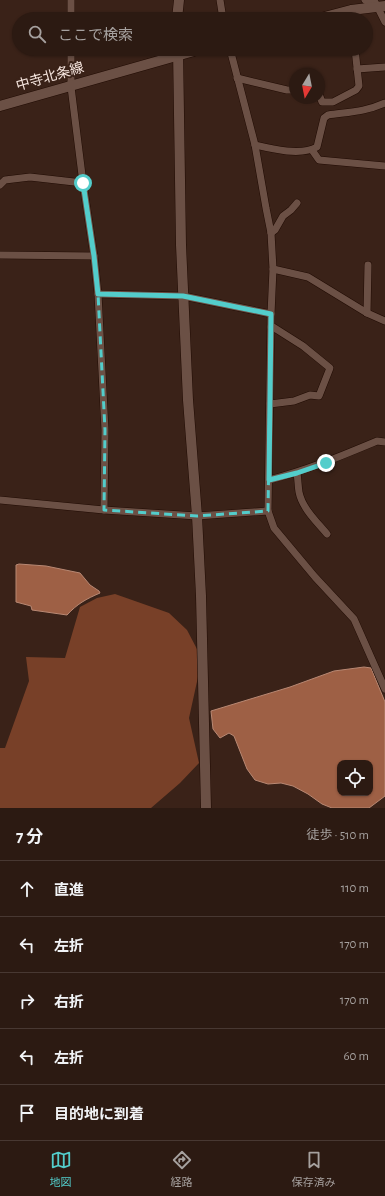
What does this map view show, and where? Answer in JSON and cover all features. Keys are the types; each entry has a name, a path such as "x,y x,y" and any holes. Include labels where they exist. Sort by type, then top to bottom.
{"street":[{"path":"71,0 71,12"},
{"path":"178,12 179,0"},
{"path":"220,0 222,12"},
{"path":"365,0 375,2 381,7 385,22"},
{"path":"360,12 381,7"},
{"path":"71,56 71,87 98,294 105,430 104,510"},
{"name":"中寺北条線","path":"0,106 71,87 166,56"},
{"path":"178,56 181,245 188,400 197,516 201,596 206,808"},
{"path":"232,56 255,145 271,233 273,269 268,511 274,528 354,619 385,689"},
{"path":"325,102 333,102 356,90 359,86 356,56"},
{"path":"357,69 385,67"},
{"path":"238,78 289,90"},
{"path":"333,102 338,114"},
{"path":"255,145 276,150 312,150 317,147 324,118 328,115 362,111 374,108 385,102"},
{"path":"312,150 319,160 385,166"},
{"path":"0,185 5,180 30,177 83,183"},
{"path":"271,233 275,230 283,216 297,204"},
{"path":"0,255 94,256"},
{"path":"367,313 368,265"},
{"path":"273,269 308,277 367,313 385,322"},
{"path":"98,294 183,296 271,314"},
{"path":"270,404 294,401 310,395 319,396 330,368 303,346 271,327"},
{"path":"269,480 297,473 326,463 377,441 385,442"},
{"path":"297,473 299,493 306,510 327,534"},
{"path":"0,500 104,510 197,516 268,511"}],"highlighted area":[{"path":"98,294 183,296 271,314 268,511 197,516 104,510 105,430"}],"shaded area":[{"path":"16,565 46,566 80,573 90,585 100,593 82,602 67,615 32,610 31,606 16,602"},
{"path":"115,594 169,613 187,630 198,651 198,677 189,718 199,763 180,783 151,808 0,808 0,748 5,748 29,681 26,657 65,658 80,607 97,598"},
{"path":"364,667 371,668 385,702 385,796 369,808 332,808 322,804 293,786 281,783 268,784 255,780 247,769 234,736 229,733 220,738 213,729 211,711 290,687 334,671"}],"route":[{"path":"83,183 98,294 183,296 271,314 269,480 297,473 326,463"}]}
